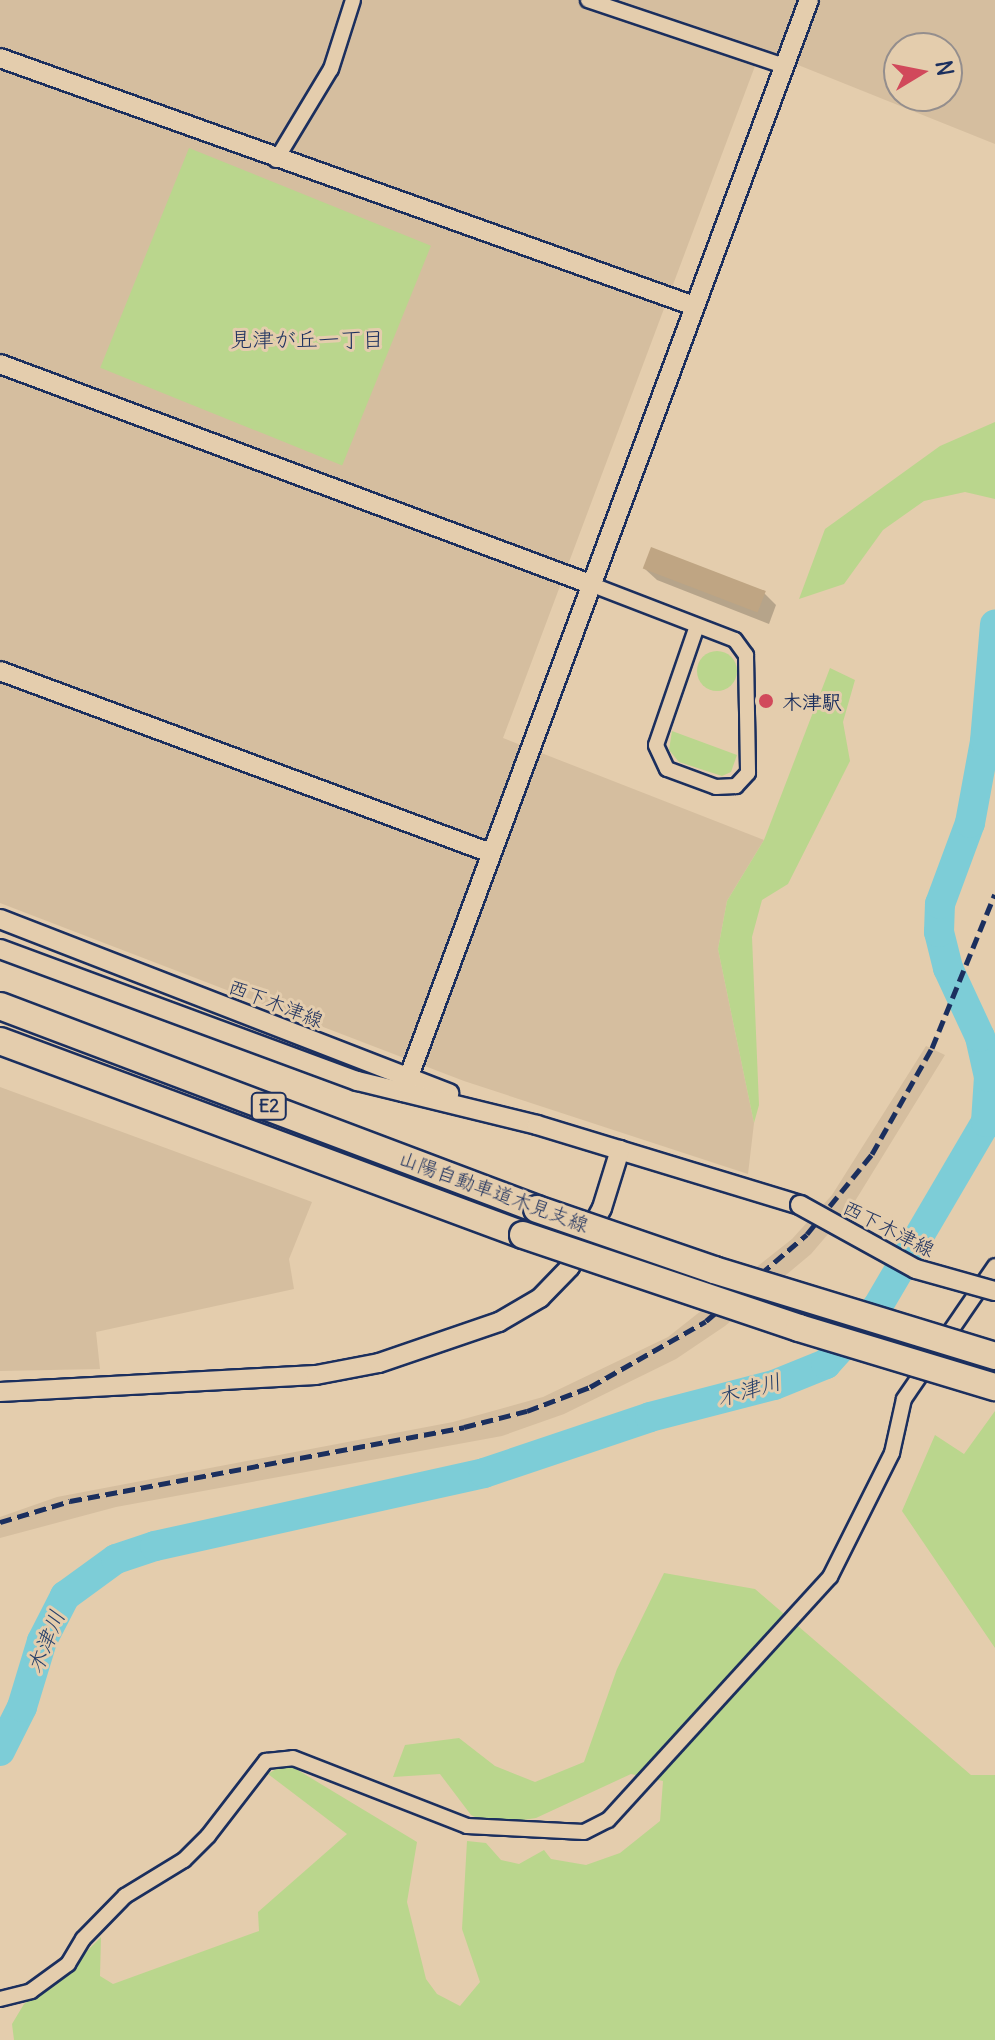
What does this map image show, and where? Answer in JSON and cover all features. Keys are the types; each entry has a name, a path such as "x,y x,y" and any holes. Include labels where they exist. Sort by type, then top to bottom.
{"highway":[{"name":"山陽自動車道木見支線","path":"0,1006 537,1209 714,1270 995,1356"},
{"name":"山陽自動車道木見支線","path":"0,1041 523,1235 799,1328 995,1387"}],"street":[{"path":"276,160 331,69 353,0"},
{"path":"588,0 784,66"},
{"path":"406,1085 488,852 809,0"},
{"path":"0,58 276,160 694,306"},
{"path":"0,364 735,640 746,655 748,773 736,786 716,787 667,769 656,745 697,626"},
{"path":"0,671 488,852"},
{"name":"西下木津線","path":"0,919 406,1085 800,1205 916,1269 995,1291"},
{"name":"西下木津線","path":"0,949 357,1081 406,1085"},
{"path":"0,1392 316,1375 379,1363 499,1322 540,1298 570,1267 602,1208 620,1150"},
{"path":"0,1999 31,1991 68,1964 83,1939 125,1896 184,1860 208,1836 266,1761 293,1758 467,1826 584,1832 608,1820 830,1577 892,1453 904,1399 995,1266"}],"shaded area":[{"path":"0,0 995,0 995,144 915,112 963,112 963,32 883,32 883,99 761,50 503,738 764,840 727,901 718,949 754,1123 748,1174 464,1081 0,903"},
{"path":"926,1046 945,1055 852,1206 811,1254 725,1326 676,1359 564,1414 502,1436 116,1507 0,1538 0,1517 57,1497 453,1422 543,1397 668,1337 792,1239 832,1195"},
{"path":"0,1087 312,1202 289,1259 294,1289 96,1332 100,1369 0,1371"}],"green space":[{"path":"189,148 431,246 342,466 100,368"},
{"path":"995,422 995,499 965,492 924,501 883,530 844,584 799,599 825,529 940,446"},
{"path":"717,651 731,657 737,671 731,685 717,691 703,685 697,671 703,657"},
{"path":"830,668 855,680 843,722 850,761 788,884 762,900 752,937 759,1105 754,1123 718,949 727,901 764,840"},
{"path":"672,731 737,755 731,772 722,776 679,762 669,750"},
{"path":"995,1411 995,1648 902,1511 935,1435 964,1454"},
{"path":"664,1573 755,1589 971,1775 995,1775 995,2040 14,2040 12,2024 24,2004 62,1976 101,1937 100,1976 113,1984 259,1931 258,1912 347,1834 268,1774 286,1763 417,1842 407,1902 426,1979 437,1994 460,2006 480,1982 462,1929 467,1841 486,1843 501,1860 519,1864 544,1850 551,1859 586,1865 620,1853 660,1821 663,1781 631,1774 536,1818 491,1825 471,1815 440,1774 393,1777 405,1745 459,1738 495,1766 535,1782 584,1762 617,1669"}],"building":[{"path":"651,547 766,591 758,613 643,568"}],"waterway":[{"name":"木津川","path":"0,1751 22,1707 42,1641 65,1596 116,1559 155,1546 484,1473 650,1417 774,1385 826,1364 878,1306 986,1122 989,1077 980,1037 948,968 939,932 940,904 970,823 985,741 995,624"}],"railway":[{"path":"0,1522 70,1501 464,1427 527,1411 590,1387 706,1321 807,1234 872,1154 932,1048 995,894"}],"place":[{"name":"木津駅","path":"766,701"}],"district":[{"name":"見津が丘一丁目","path":"307,340"}]}
